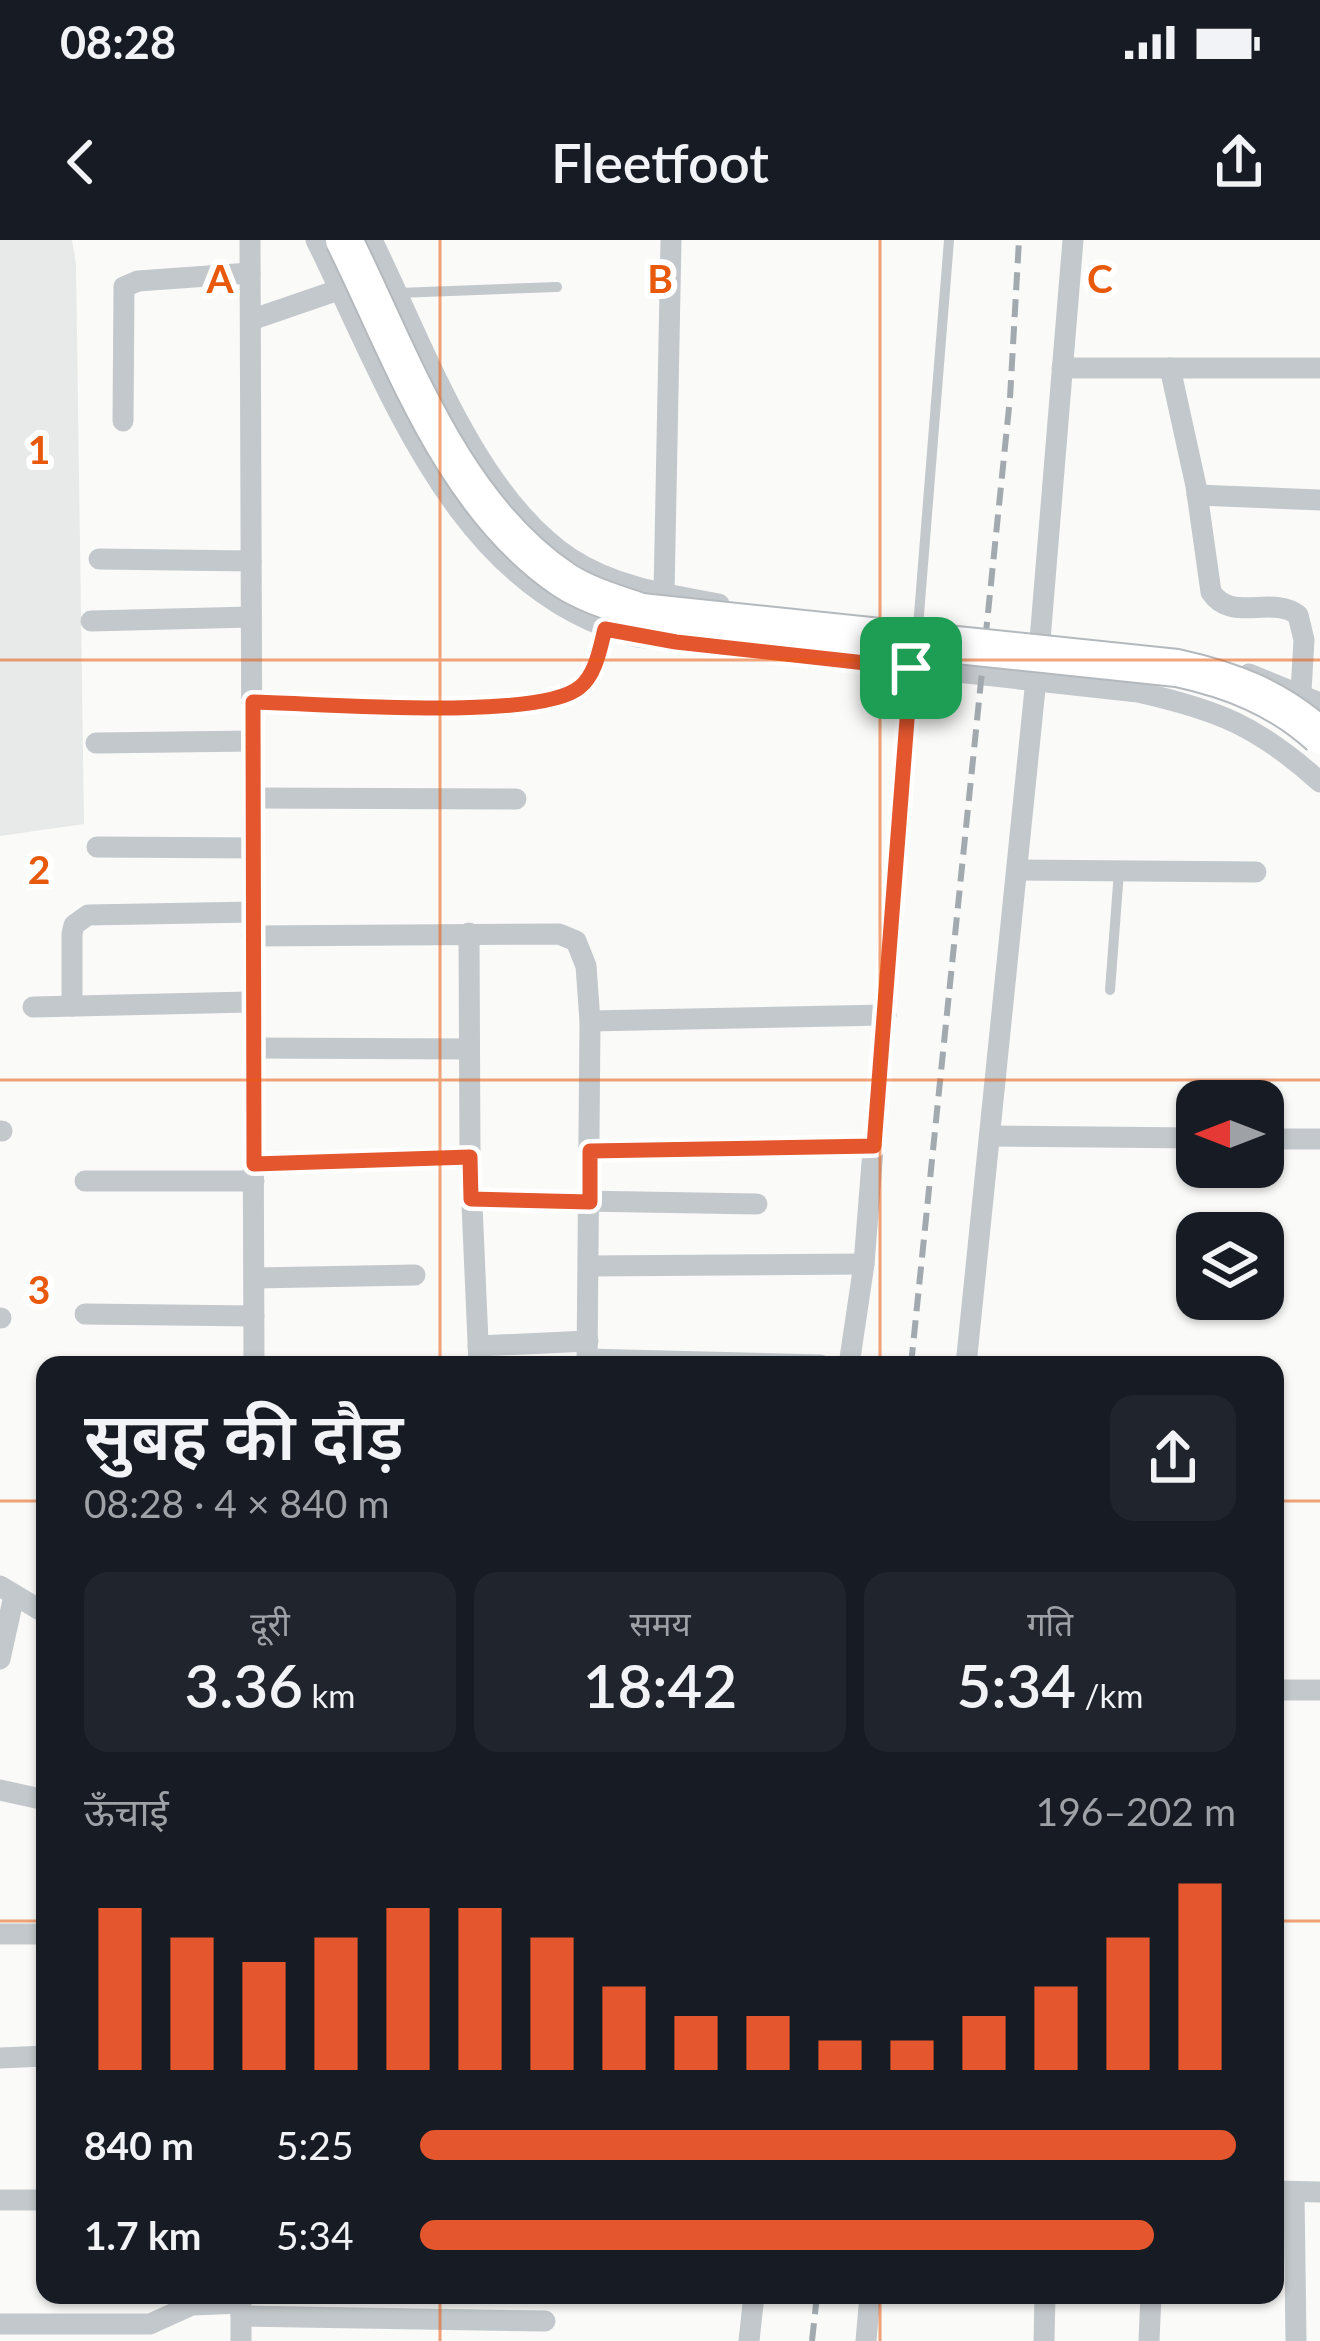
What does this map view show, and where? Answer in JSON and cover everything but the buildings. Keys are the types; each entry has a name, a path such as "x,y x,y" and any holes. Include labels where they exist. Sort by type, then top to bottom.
{"highway":[{"path":"344,240 477,495 509,534 568,583 662,615 1177,668 1223,678 1267,697 1320,736"}],"street":[{"path":"250,240 254,1356"},
{"path":"316,240 392,396 463,517 531,587 605,629 676,642 1138,692 1211,708 1279,745 1320,782"},
{"path":"372,240 490,472 530,524 572,560 608,578 664,594 1229,667 1311,697 1298,615 1278,607 1231,607 1218,603 1211,592 1197,495 1170,368"},
{"path":"664,594 671,240"},
{"path":"967,1356 1040,640 1072,240"},
{"path":"123,422 124,287 137,280 250,273"},
{"path":"251,320 340,289"},
{"path":"1062,368 1320,368"},
{"path":"1197,495 1320,500"},
{"path":"99,559 251,561"},
{"path":"91,621 251,617"},
{"path":"253,702 503,706 557,700 586,681 605,629"},
{"path":"850,1356 864,1264 886,1015 911,668"},
{"path":"96,743 253,741"},
{"path":"254,798 516,799"},
{"path":"97,847 253,848"},
{"path":"1018,870 1256,872"},
{"path":"72,1006 72,934 79,919 99,914 253,912"},
{"path":"252,936 469,933 560,934 576,941 586,966 590,1022 588,1355 478,1355 470,1157 469,933"},
{"path":"33,1006 250,1002"},
{"path":"590,1022 886,1015"},
{"path":"254,1048 469,1049"},
{"path":"991,1136 1176,1138"},
{"path":"1284,1139 1320,1139"},
{"path":"590,1151 874,1146"},
{"path":"85,1181 470,1157"},
{"path":"471,1199 757,1204"},
{"path":"590,1266 864,1264"},
{"path":"254,1278 415,1275"},
{"path":"85,1314 254,1316"},
{"path":"0,1659 7,1591 36,1608"},
{"path":"1284,1690 1320,1690"},
{"path":"0,1790 36,1798"},
{"path":"0,1934 36,1934"},
{"path":"0,2058 36,2056"},
{"path":"1296,2341 1285,2192 1320,2192"},
{"path":"0,2200 36,2200"},
{"path":"749,2341 753,2304"},
{"path":"866,2341 870,2304"},
{"path":"1045,2304 1045,2341"},
{"path":"1149,2341 1150,2304"},
{"path":"0,2324 150,2324 192,2305 545,2321"},
{"path":"241,2341 242,2305"}],"lane":[{"path":"918,627 949,240"},
{"path":"398,293 556,287"},
{"path":"1110,990 1119,871"}],"shaded area":[{"path":"0,240 72,240 76,264 84,824 0,836"}],"railway":[{"path":"912,1356 1010,398 1019,240"},
{"path":"812,2341 816,2304"}],"route":[{"path":"605,629 676,642 911,668 874,1146 590,1151 590,1202 471,1199 470,1157 254,1164 250,1002 253,702 503,706 557,700 586,681 605,629"}]}
